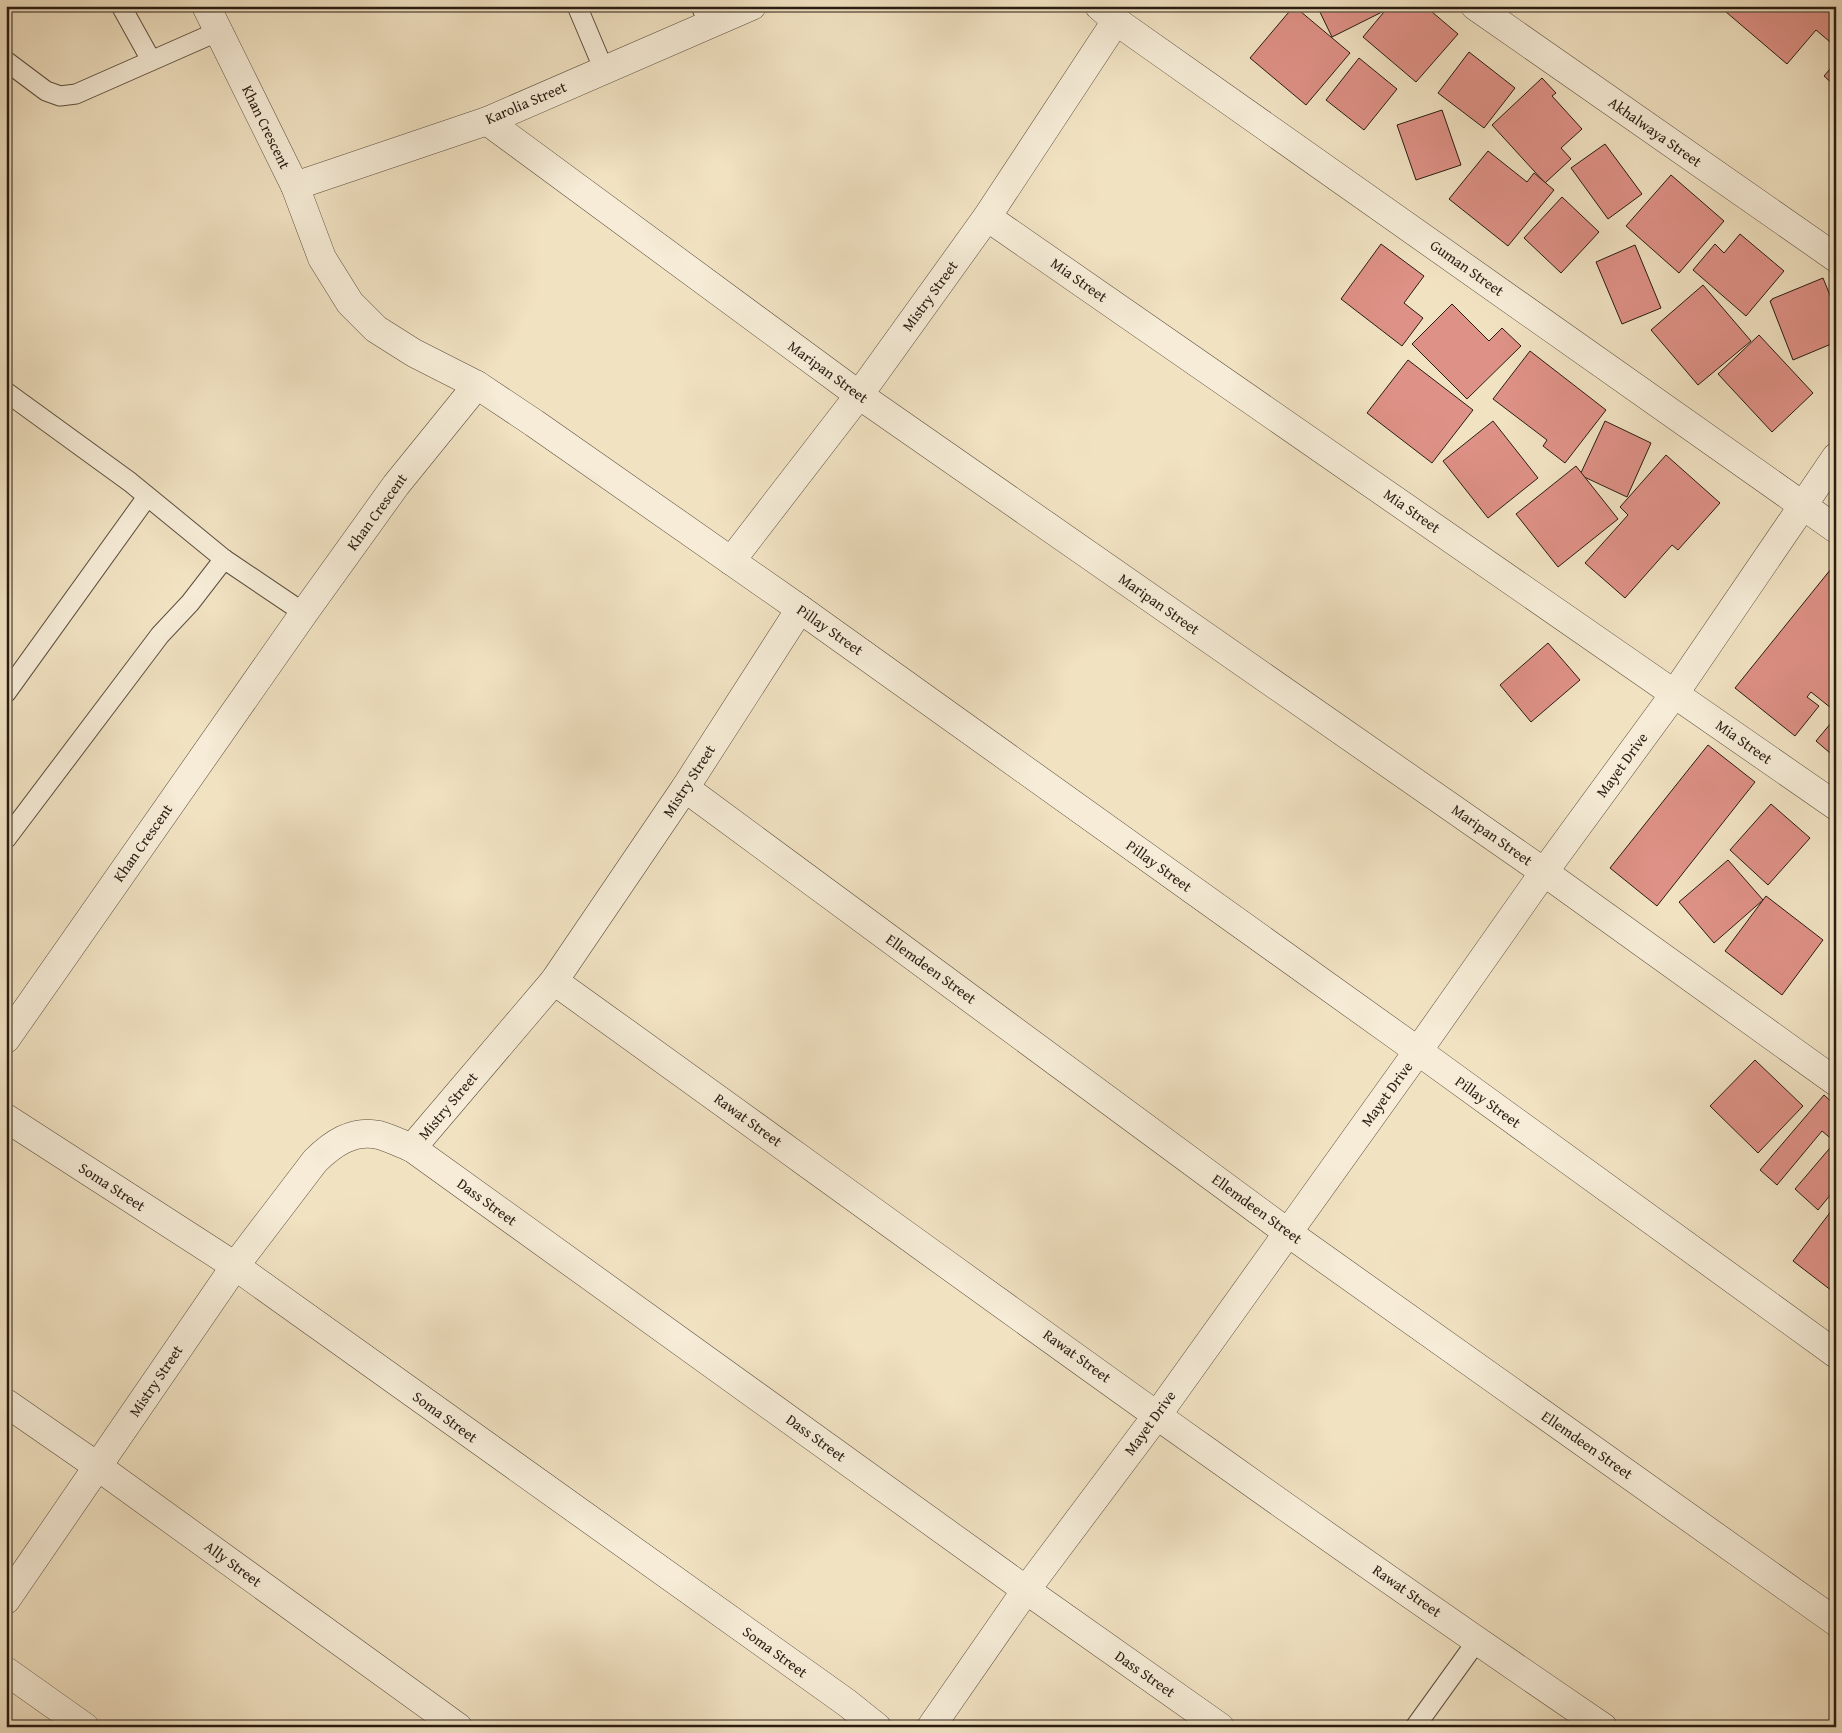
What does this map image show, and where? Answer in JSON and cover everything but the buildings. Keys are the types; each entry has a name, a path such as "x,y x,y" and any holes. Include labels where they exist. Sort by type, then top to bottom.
{"street":[{"name":"Khan Crescent","path":"6,1039 304,613 396,485 477,386 414,353 376,329 350,303 322,258 295,186 206,6"},
{"name":"Karolia Street","path":"295,186 487,121 604,70 705,16 752,6"},
{"name":"Akhalwaya Street","path":"1475,6 1836,258"},
{"name":"Mistry Street","path":"731,561 859,394 987,217 1107,14"},
{"name":"Guman Street","path":"1107,14 1836,529"},
{"name":"Maripan Street","path":"487,121 859,394 1544,872 1836,1082"},
{"name":"Mia Street","path":"987,217 1836,806"},
{"name":"Pillay Street","path":"477,386 534,423 800,609 1418,1051 1836,1354"},
{"name":"Mayet Drive","path":"931,1727 1026,1590 1158,1414 1544,872 1674,693 1836,457"},
{"name":"Mistry Street","path":"6,1600 235,1266 315,1161 331,1146 345,1138 359,1135 378,1135 412,1148 554,981 685,788 800,609"},
{"name":"Ellemdeen Street","path":"685,788 1287,1232 1836,1622"},
{"name":"Rawat Street","path":"554,981 1477,1641 1603,1727"},
{"name":"Soma Street","path":"6,1118 235,1266 839,1697 877,1727"},
{"name":"Dass Street","path":"412,1148 1026,1590 1220,1727"},
{"name":"Ally Street","path":"6,1403 97,1466 458,1727"},
{"path":"6,1671 85,1727"}],"lane":[{"path":"121,6 152,60"},
{"path":"577,6 604,70"},
{"path":"6,62 46,91 60,96 76,94 218,31"},
{"path":"6,392 130,482 224,559 304,613"},
{"path":"6,693 147,497"},
{"path":"6,839 160,634 190,603 224,559"},
{"path":"1415,1727 1477,1641"}]}
